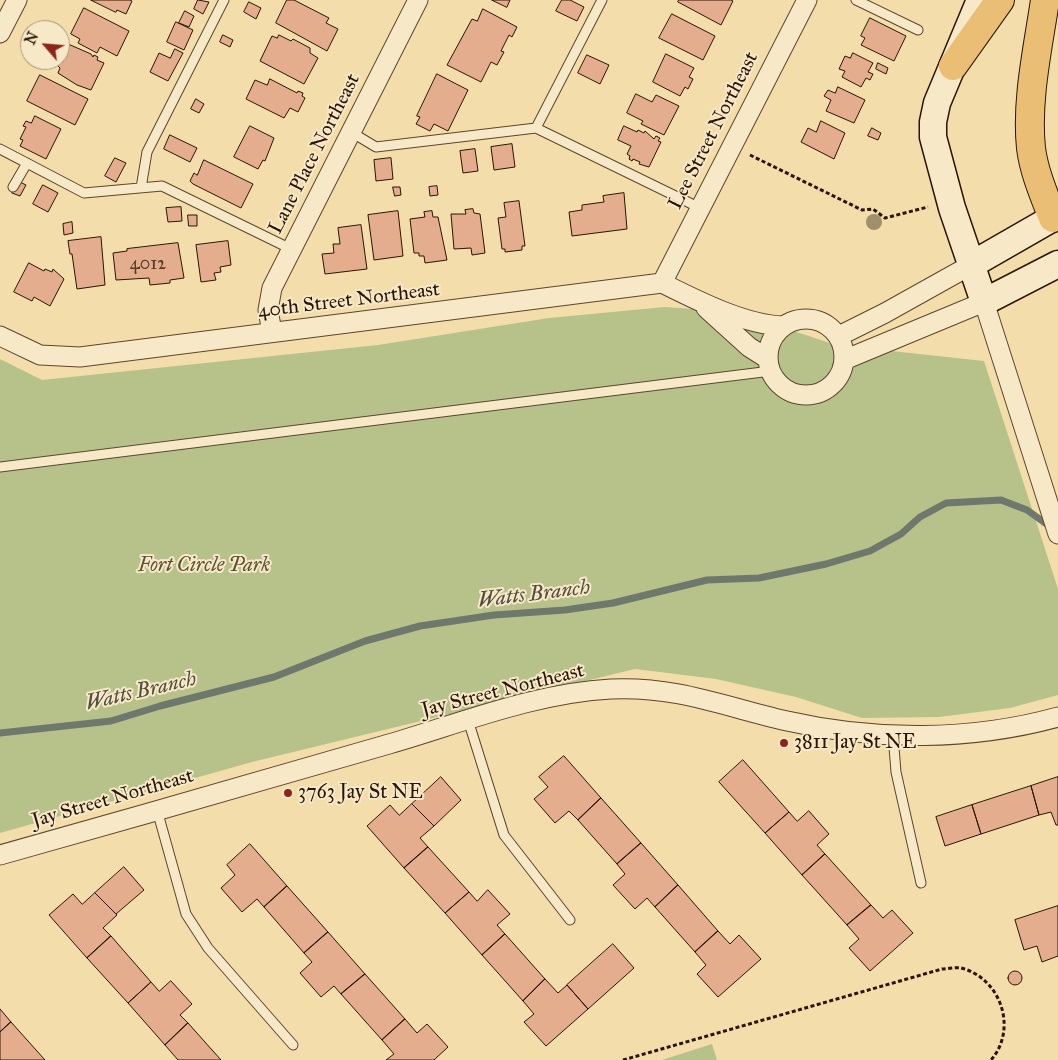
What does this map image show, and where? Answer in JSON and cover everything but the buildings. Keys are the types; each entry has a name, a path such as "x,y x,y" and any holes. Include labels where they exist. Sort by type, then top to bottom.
{"highway":[{"path":"953,66 1000,0"},
{"path":"1045,0 1032,91 1031,148 1040,184 1056,220"}],"main road":[{"path":"980,0 937,103 933,122 933,137 952,208 984,302 1058,264"},
{"path":"971,265 1056,220"}],"street":[{"path":"0,33 17,0"},
{"name":"Lane Place Northeast","path":"272,332 268,310 270,295 418,0"},
{"name":"Lee Street Northeast","path":"662,283 807,0"},
{"path":"838,336 885,313 971,265"},
{"path":"662,283 702,303 768,326 783,326"},
{"name":"40th Street Northeast","path":"0,336 40,355 72,358 662,283"},
{"path":"844,360 984,302 1058,534"},
{"path":"702,303 769,365 777,382 787,390 798,394 811,395 824,391 834,384 841,373 844,348 830,326 818,320 806,318 794,320 783,326 774,335 769,347 769,365"},
{"name":"Jay Street Northeast","path":"0,855 561,695 612,689 638,689 690,694 766,716 817,727 893,735 930,735 990,730 1058,717"}],"lane":[{"path":"141,188 147,152 224,0"},
{"path":"536,128 602,0"},
{"path":"856,0 918,30"},
{"path":"351,132 376,147 536,128 700,208"},
{"path":"0,149 84,193 162,186 292,249"},
{"path":"13,187 27,163"},
{"path":"0,467 769,365"},
{"path":"468,720 504,835 570,920"},
{"path":"893,735 896,772 920,883"},
{"path":"156,810 186,914 208,948 293,1045"}],"path":[{"path":"732,146 862,210 873,208 885,218 929,206"},
{"path":"623,1060 942,969 960,968 974,974 989,985 1000,1000 1005,1022 1001,1044 991,1060"}],"green space":[{"name":"Fort Circle Park","path":"665,307 736,312 836,345 984,361 1058,589 1058,695 1010,708 939,717 862,718 796,697 716,679 635,669 252,762 0,833 0,359 42,380 378,345 549,318"},
{"path":"712,1044 717,1060 662,1060"}],"waterway":[{"name":"Watts Branch","path":"0,733 111,721 160,706 274,677 365,641 420,626 494,615 565,610 613,603 707,580 759,578 826,564 870,551 901,534 920,517 946,503 1001,500 1027,510 1052,528"}],"place":[{"name":"3811 Jay St NE","path":"784,743"},
{"name":"3763 Jay St NE","path":"288,793"}]}
